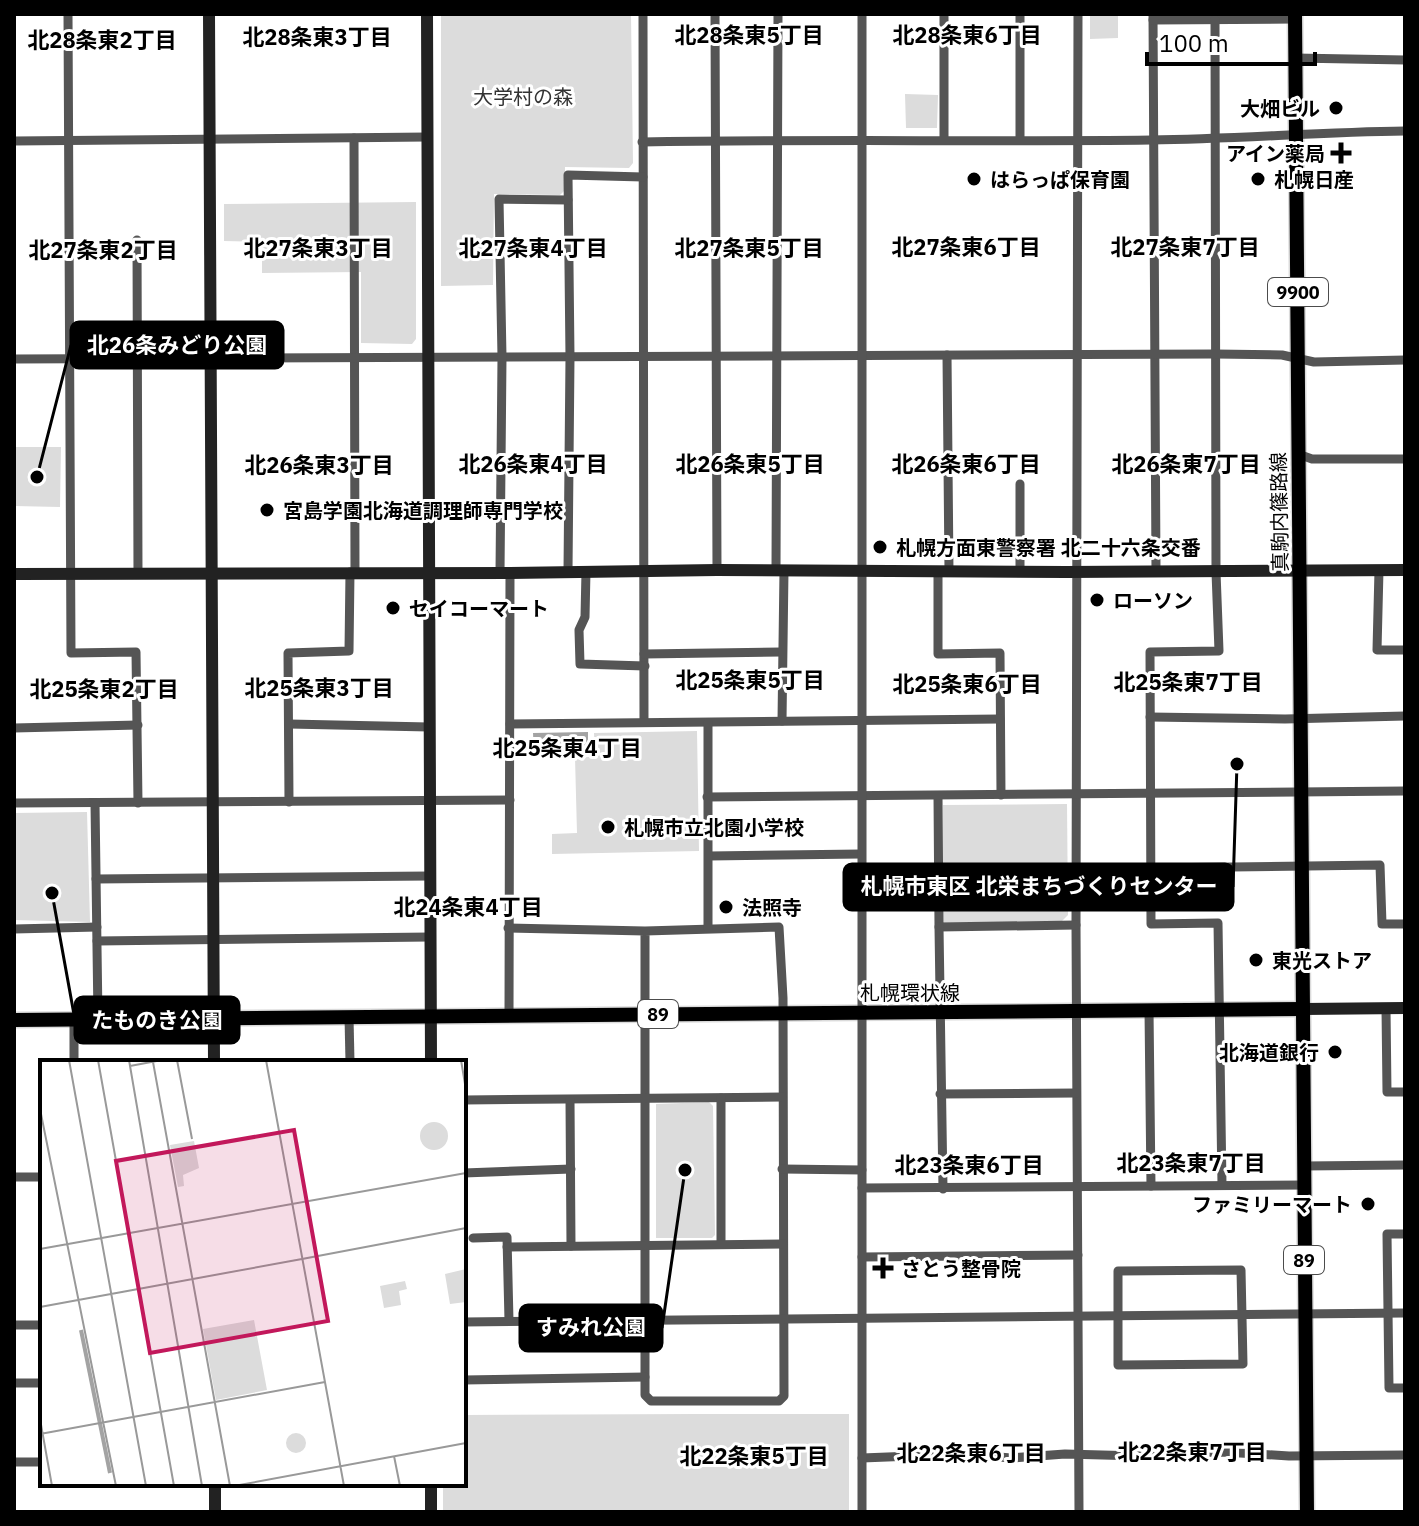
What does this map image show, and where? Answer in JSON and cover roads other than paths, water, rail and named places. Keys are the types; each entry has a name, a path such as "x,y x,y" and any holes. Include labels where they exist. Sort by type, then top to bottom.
{"main road":[{"name":"真駒内篠路線","path":"1295,16 1303,1009"},
{"name":"札幌環状線","path":"14,1020 1303,1009"},
{"name":"89","path":"1303,1009 1307,1512"}],"street":[{"path":"68,14 71,653 136,652 138,803"},
{"path":"209,14 214,1060"},
{"path":"427,14 431,1060"},
{"path":"643,14 644,722"},
{"path":"715,14 717,570"},
{"path":"778,14 782,721"},
{"path":"862,14 862,1512"},
{"path":"944,14 944,140"},
{"path":"1020,14 1020,140"},
{"path":"1078,14 1076,1093 1079,1512"},
{"path":"1156,571 1153,17 1215,20 1295,16"},
{"path":"1215,20 1216,572 1219,651 1150,652 1151,924 1218,923 1222,1185"},
{"path":"1295,58 1405,60"},
{"path":"642,142 1154,140 1405,131"},
{"path":"14,141 427,137"},
{"path":"289,802 288,653 349,651 354,138"},
{"path":"568,571 568,175 643,177"},
{"path":"509,1015 510,724 499,199 568,200"},
{"path":"137,240 138,574"},
{"path":"14,359 1215,354 1282,355 1314,362 1405,360"},
{"path":"947,355 943,572 938,654 1000,653 1001,795"},
{"path":"1298,454 1312,459 1405,459"},
{"path":"1020,484 1020,571"},
{"path":"1379,570 1377,650 1405,650"},
{"path":"14,574 1405,570"},
{"path":"586,571 585,617 579,630 580,664 645,666"},
{"path":"644,654 781,652"},
{"path":"1150,717 1405,716"},
{"path":"510,724 1000,719"},
{"path":"708,723 708,928"},
{"path":"289,724 429,727"},
{"path":"14,728 138,725"},
{"path":"707,797 1405,791"},
{"path":"938,796 943,1189"},
{"path":"14,803 510,800"},
{"path":"95,803 98,1019"},
{"path":"709,856 861,854"},
{"path":"1151,868 1380,865 1382,924 1405,924"},
{"path":"96,879 430,876"},
{"path":"939,927 1076,925"},
{"path":"14,929 97,927"},
{"path":"508,928 645,931 779,927 783,1013 784,1396 779,1401 651,1401 645,1395 645,931"},
{"path":"97,941 430,937"},
{"path":"1386,1008 1387,1092 1405,1092"},
{"path":"1303,1009 1405,1008"},
{"path":"1149,1010 1151,1186"},
{"path":"349,1017 350,1060"},
{"path":"74,1019 74,1060"},
{"path":"940,1094 1076,1093"},
{"path":"466,1100 782,1097"},
{"path":"721,1098 721,1244"},
{"path":"570,1100 571,1246"},
{"path":"1304,1166 1405,1165"},
{"path":"466,1173 571,1169"},
{"path":"782,1169 862,1170"},
{"path":"14,1177 40,1177"},
{"path":"862,1188 1304,1185"},
{"path":"1405,1234 1387,1234 1389,1388 1405,1388"},
{"path":"473,1238 507,1237 509,1321"},
{"path":"507,1247 783,1244"},
{"path":"862,1257 1078,1255"},
{"path":"1241,1270 1242,1314 1243,1364 1118,1365 1118,1271 1241,1270"},
{"path":"466,1322 1405,1313"},
{"path":"14,1325 40,1325"},
{"path":"466,1380 645,1377"},
{"path":"14,1383 40,1383"},
{"path":"862,1458 963,1454 1011,1458 1080,1454 1140,1457 1224,1452 1405,1455"},
{"path":"14,1462 40,1462"},
{"path":"215,1486 215,1512"},
{"path":"431,1486 431,1512"}],"place":[{"name":"大畑ビル","path":"1336,108"},
{"name":"アイン薬局","path":"1341,153"},
{"name":"はらっぱ保育園","path":"974,179"},
{"name":"札幌日産","path":"1258,179"},
{"name":"北26条みどり公園","path":"37,477"},
{"name":"宮島学園北海道調理師専門学校","path":"267,510"},
{"name":"札幌方面東警察署 北二十六条交番","path":"880,547"},
{"name":"ローソン","path":"1097,600"},
{"name":"セイコーマート","path":"393,608"},
{"name":"札幌市東区 北栄まちづくりセンター","path":"1237,764"},
{"name":"札幌市立北園小学校","path":"608,827"},
{"name":"たものき公園","path":"52,893"},
{"name":"法照寺","path":"726,907"},
{"name":"東光ストア","path":"1256,960"},
{"name":"北海道銀行","path":"1335,1052"},
{"name":"すみれ公園","path":"685,1170"},
{"name":"ファミリーマート","path":"1368,1204"},
{"name":"さとう整骨院","path":"883,1268"}],"district":[{"name":"北28条東5丁目","path":"749,34"},
{"name":"北28条東6丁目","path":"967,34"},
{"name":"北28条東3丁目","path":"317,36"},
{"name":"北28条東2丁目","path":"102,39"},
{"name":"北27条東6丁目","path":"966,246"},
{"name":"北27条東7丁目","path":"1185,246"},
{"name":"北27条東3丁目","path":"318,247"},
{"name":"北27条東4丁目","path":"533,247"},
{"name":"北27条東5丁目","path":"749,247"},
{"name":"北27条東2丁目","path":"103,249"},
{"name":"北26条東4丁目","path":"533,463"},
{"name":"北26条東5丁目","path":"750,463"},
{"name":"北26条東6丁目","path":"966,463"},
{"name":"北26条東7丁目","path":"1186,463"},
{"name":"北26条東3丁目","path":"319,464"},
{"name":"北25条東5丁目","path":"750,679"},
{"name":"北25条東7丁目","path":"1188,681"},
{"name":"北25条東6丁目","path":"967,683"},
{"name":"北25条東3丁目","path":"319,687"},
{"name":"北25条東2丁目","path":"104,688"},
{"name":"北25条東4丁目","path":"567,747"},
{"name":"北24条東4丁目","path":"468,906"},
{"name":"北23条東7丁目","path":"1191,1162"},
{"name":"北23条東6丁目","path":"969,1164"},
{"name":"北22条東7丁目","path":"1192,1451"},
{"name":"北22条東6丁目","path":"971,1452"},
{"name":"北22条東5丁目","path":"754,1455"}],"park label":[{"name":"大学村の森","path":"523,96"}]}
